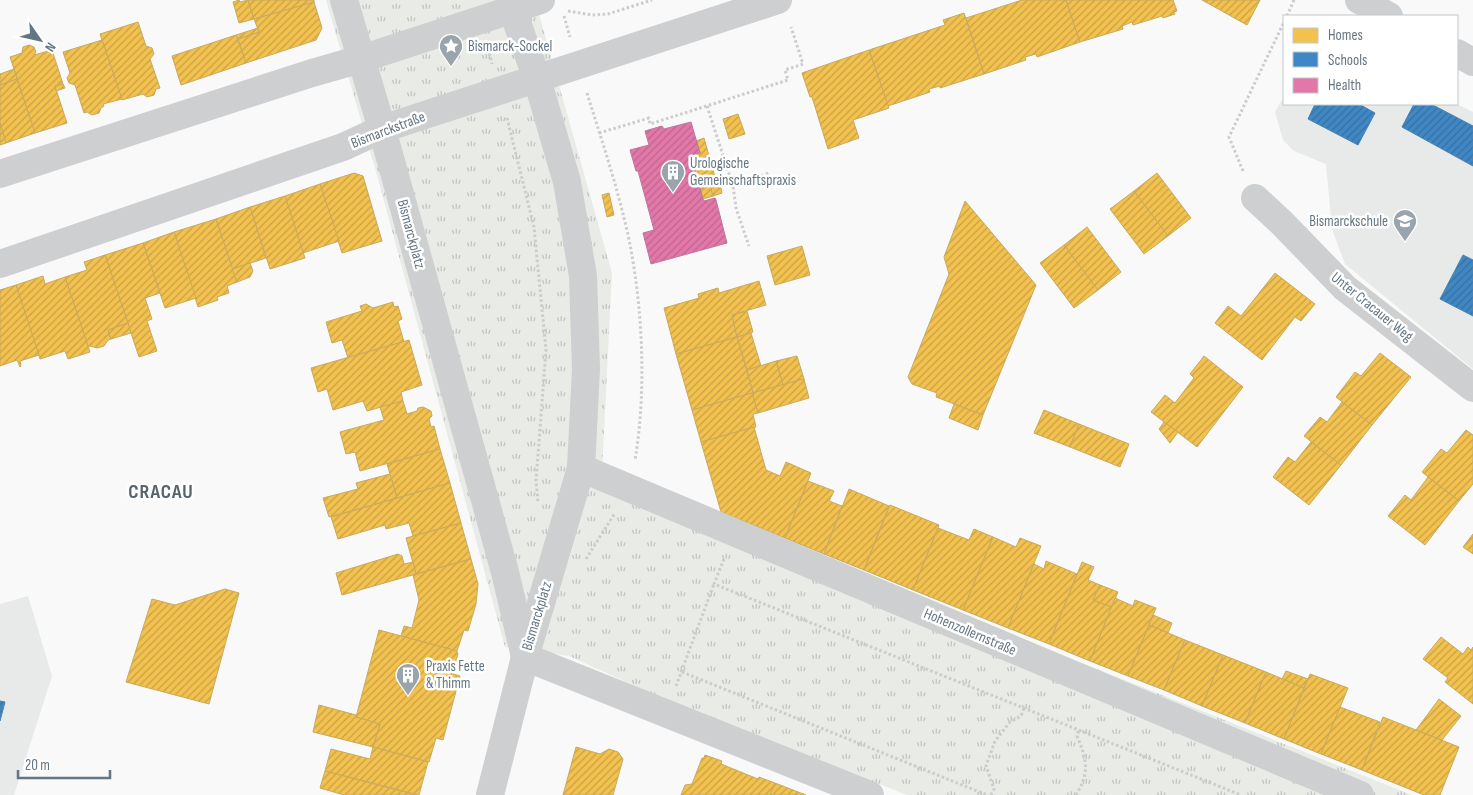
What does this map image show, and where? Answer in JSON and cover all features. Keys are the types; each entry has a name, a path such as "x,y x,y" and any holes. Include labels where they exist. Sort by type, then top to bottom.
{"street":[{"name":"Bismarckplatz","path":"344,0 382,129 505,572 525,657"},
{"path":"1359,0 1387,15"},
{"name":"Bismarckplatz","path":"510,4 537,79 567,182 583,276 586,369 581,468 525,657"},
{"path":"0,174 312,72 361,59 479,19 510,4 552,5"},
{"name":"Bismarckstraße","path":"0,264 343,147 382,129 537,79 783,9"},
{"path":"1458,54 1473,62"},
{"name":"Unter Cracauer Weg","path":"1255,198 1345,288 1473,388"},
{"name":"Hohenzollernstraße","path":"581,468 1360,795"},
{"path":"490,795 525,657 870,795"}],"path":[{"path":"552,5 592,15 608,14 652,0"},
{"path":"1287,15 1294,0"},
{"path":"599,133 649,118 650,124 788,80 785,70 803,64 783,9"},
{"path":"479,19 500,91 534,227 546,350 536,481 538,504"},
{"path":"1255,198 1229,137 1283,24"},
{"path":"708,106 733,186 736,208 749,246"},
{"path":"733,186 769,173"},
{"path":"666,714 734,532"},
{"path":"714,584 1241,795"},
{"path":"682,672 987,795"},
{"path":"991,795 994,790 986,766 995,741 1010,722 1021,716 1024,708"},
{"path":"1076,795 1086,772 1082,750 1076,736 1079,730"}],"shaded area":[{"name":"Bismarckschule","path":"1283,99 1283,105 1315,105 1308,119 1358,145 1375,113 1361,105 1413,105 1402,127 1473,166 1473,260 1463,255 1440,299 1473,316 1473,369 1345,264 1332,229 1326,164 1294,151 1283,140 1275,112"},
{"path":"1458,104 1473,112 1473,126 1433,105"},
{"path":"28,596 52,676 14,795 0,795 0,604"}],"green space":[{"path":"326,0 535,0 612,273 602,471 1412,795 907,795 646,691 569,656 505,647 375,168"}],"building: Homes":[{"path":"239,0 240,2 248,0 254,19 239,23 233,2"},
{"path":"248,0 314,0 314,2 254,19"},
{"path":"1022,0 1066,0 1080,42 1037,57 1036,54 1025,57 1026,60 984,74 966,18"},
{"path":"1066,0 1173,0 1177,11 1174,12 1175,14 1163,18 1162,16 1133,25 1132,22 1122,26 1123,29 1080,42"},
{"path":"1202,0 1260,0 1247,25"},
{"path":"314,2 322,28 316,40 246,63 238,39 259,32 254,19"},
{"path":"964,13 984,74 940,88 940,86 929,89 930,92 888,106 869,50 945,25 943,20"},
{"path":"138,22 146,46 152,48 154,54 150,59 160,88 156,89 154,95 147,97 143,94 122,100 100,34"},
{"path":"258,28 259,32 238,39 236,35"},
{"path":"236,35 246,63 181,85 172,56"},
{"path":"102,40 122,99 103,104 104,106 99,113 92,115 87,112 84,113 75,85 69,83 67,78 70,73 63,52"},
{"path":"29,45 34,47 36,52 34,55 52,50 63,84 55,86 67,123 35,133 10,57 22,53 23,47"},
{"path":"869,50 889,108 853,120 859,138 828,149 812,97 810,97 802,73"},
{"path":"14,69 17,79 0,85 0,74"},
{"path":"17,79 35,133 6,143 0,123 0,85"},
{"path":"63,84 65,88 56,91 55,86"},
{"path":"738,114 745,134 729,139 723,119"},
{"path":"0,123 6,143 0,145"},
{"path":"704,138 717,184 700,189 691,156 700,153 696,141"},
{"path":"354,173 363,176 382,241 342,253 320,184"},
{"path":"1157,173 1191,218 1168,236 1134,191"},
{"path":"720,183 722,193 713,196 710,186"},
{"path":"320,184 339,241 303,253 285,196"},
{"path":"710,186 713,196 703,199 700,189"},
{"path":"1134,191 1168,236 1144,254 1110,209"},
{"path":"609,193 614,215 607,217 602,195"},
{"path":"285,196 305,258 270,269 250,207"},
{"path":"965,201 1036,285 983,415 936,397 937,393 912,384 908,377 949,274 944,257"},
{"path":"250,207 266,258 232,269 216,219"},
{"path":"216,219 237,282 227,286 229,293 217,297 218,300 198,307 174,232"},
{"path":"1087,227 1121,272 1098,290 1064,245"},
{"path":"174,232 196,298 165,308 143,243"},
{"path":"143,243 160,293 145,298 152,319 147,321 157,351 139,357 105,255"},
{"path":"1064,245 1098,290 1074,308 1040,263"},
{"path":"802,246 810,275 775,285 767,256"},
{"path":"105,255 128,323 108,330 111,339 104,346 97,348 88,347 65,277 87,270 84,262"},
{"path":"250,263 253,271 250,277 237,282 232,269"},
{"path":"1275,273 1315,304 1301,321 1295,317 1262,360 1215,323 1228,306 1241,316"},
{"path":"43,276 45,284 65,277 90,352 68,359 65,351 40,359 16,285"},
{"path":"759,281 766,305 732,315 737,337 676,354 664,308 699,298 698,294 718,288 719,293"},
{"path":"16,285 39,355 20,361 20,367 17,360 0,366 0,290"},
{"path":"393,302 394,307 398,306 402,319 398,321 404,342 348,358 342,340 332,343 326,322 362,311 360,306 366,304 373,308"},
{"path":"747,311 753,332 737,337 732,315"},
{"path":"128,323 131,333 111,339 108,330"},
{"path":"751,333 761,366 747,370 737,337"},
{"path":"737,337 753,393 692,410 676,354"},
{"path":"409,340 422,385 401,392 403,401 367,411 363,401 333,410 327,389 318,392 311,368"},
{"path":"1380,353 1411,377 1372,425 1336,397 1355,372 1361,376"},
{"path":"797,356 804,379 783,385 776,361"},
{"path":"1204,356 1243,387 1197,447 1151,412 1165,395 1175,403 1194,378 1190,374"},
{"path":"776,361 783,385 753,393 747,370"},
{"path":"804,379 809,398 758,413 752,393"},
{"path":"752,393 758,413 753,414 756,427 701,442 692,410"},
{"path":"403,401 407,414 423,407 431,411 432,416 429,419 431,427 434,426 440,449 360,471 355,452 346,454 340,432 384,420 380,407"},
{"path":"1342,402 1372,425 1341,465 1304,436 1320,417 1327,422"},
{"path":"954,404 983,415 978,430 949,418"},
{"path":"1044,410 1079,424 1070,447 1034,433"},
{"path":"1164,422 1178,432 1170,443 1159,429"},
{"path":"1079,424 1129,444 1120,467 1070,447"},
{"path":"754,427 766,470 780,476 786,462 811,473 785,538 721,512 701,442"},
{"path":"1466,430 1473,435 1473,484 1459,501 1422,472 1441,449 1447,453"},
{"path":"1311,442 1341,465 1309,505 1273,477 1288,457 1295,462"},
{"path":"440,449 450,483 397,498 387,464"},
{"path":"390,474 397,498 329,517 323,498 358,489 356,483"},
{"path":"1428,477 1459,501 1425,545 1388,516 1405,495 1411,500"},
{"path":"808,481 834,491 829,501 842,506 824,554 785,538"},
{"path":"450,483 461,523 413,536 409,523 386,529 385,525 338,539 331,517"},
{"path":"849,489 889,506 864,570 824,554"},
{"path":"890,505 939,525 913,590 864,570"},
{"path":"461,523 471,559 416,574 406,538"},
{"path":"938,528 969,540 974,529 993,537 963,610 913,590"},
{"path":"1473,534 1473,554 1463,547"},
{"path":"993,537 1016,547 1020,538 1041,546 1008,628 963,610"},
{"path":"398,554 402,556 404,564 413,562 416,574 342,595 336,573"},
{"path":"471,559 478,584 476,604 468,631 464,630 457,651 401,636 404,626 412,628 419,600 413,575"},
{"path":"1046,561 1077,574 1049,644 1008,628 1034,564 1044,569"},
{"path":"1082,562 1094,567 1088,580 1100,585 1093,600 1112,607 1090,661 1049,644"},
{"path":"1100,585 1118,592 1112,607 1093,600"},
{"path":"225,589 239,593 209,704 126,682 152,599 175,605"},
{"path":"1115,598 1133,606 1135,600 1156,608 1128,676 1090,661"},
{"path":"1153,615 1172,623 1168,633 1149,625"},
{"path":"1149,625 1185,640 1164,690 1128,676"},
{"name":"Praxis Fette & Thimm","path":"379,630 457,651 458,653 453,674 460,676 443,740 436,738 429,762 373,747 380,724 356,717"},
{"path":"1441,637 1463,654 1468,647 1471,650 1473,647 1473,704 1445,682 1448,678 1423,659"},
{"path":"1185,640 1223,655 1202,706 1164,690"},
{"path":"1223,655 1266,672 1245,723 1202,706"},
{"path":"1286,671 1308,679 1304,688 1282,679"},
{"path":"1266,672 1304,688 1284,739 1245,723"},
{"path":"1310,674 1348,688 1321,754 1284,739"},
{"path":"1439,699 1461,716 1442,740 1416,730"},
{"path":"319,705 380,724 373,747 313,732"},
{"path":"1340,707 1380,722 1362,770 1321,754"},
{"path":"1383,717 1459,747 1440,795 1424,795 1362,770"},
{"path":"373,747 428,762 419,795 325,771 331,749 370,759"},
{"path":"576,747 600,754 609,749 618,752 623,759 613,795 563,795"},
{"path":"705,755 722,761 721,764 758,779 759,777 775,783 770,795 681,795 685,785 692,784 702,758"},
{"path":"325,771 416,795 344,795 320,788"},
{"path":"775,783 806,795 770,795"}],"building: Schools":[{"path":"1315,105 1361,105 1375,113 1358,145 1308,119"},
{"path":"1413,105 1433,105 1473,126 1473,166 1402,127"},
{"path":"1463,255 1473,260 1473,316 1440,299"},
{"path":"0,701 5,702 0,721"}],"building: Health":[{"name":"Urologische Gemeinschaftspraxis","path":"691,122 700,153 691,156 703,199 704,201 715,198 727,243 651,264 643,233 654,230 638,171 636,171 630,150 649,145 645,131 662,126 664,129"}],"place":[{"name":"Bismarck-Sockel","path":"451,67"},
{"name":"Urologische Gemeinschaftspraxis","path":"673,193"},
{"name":"Bismarckschule","path":"1405,242"},
{"name":"Praxis Fette & Thimm","path":"408,696"}],"district":[{"name":"CRACAU","path":"161,492"}]}
